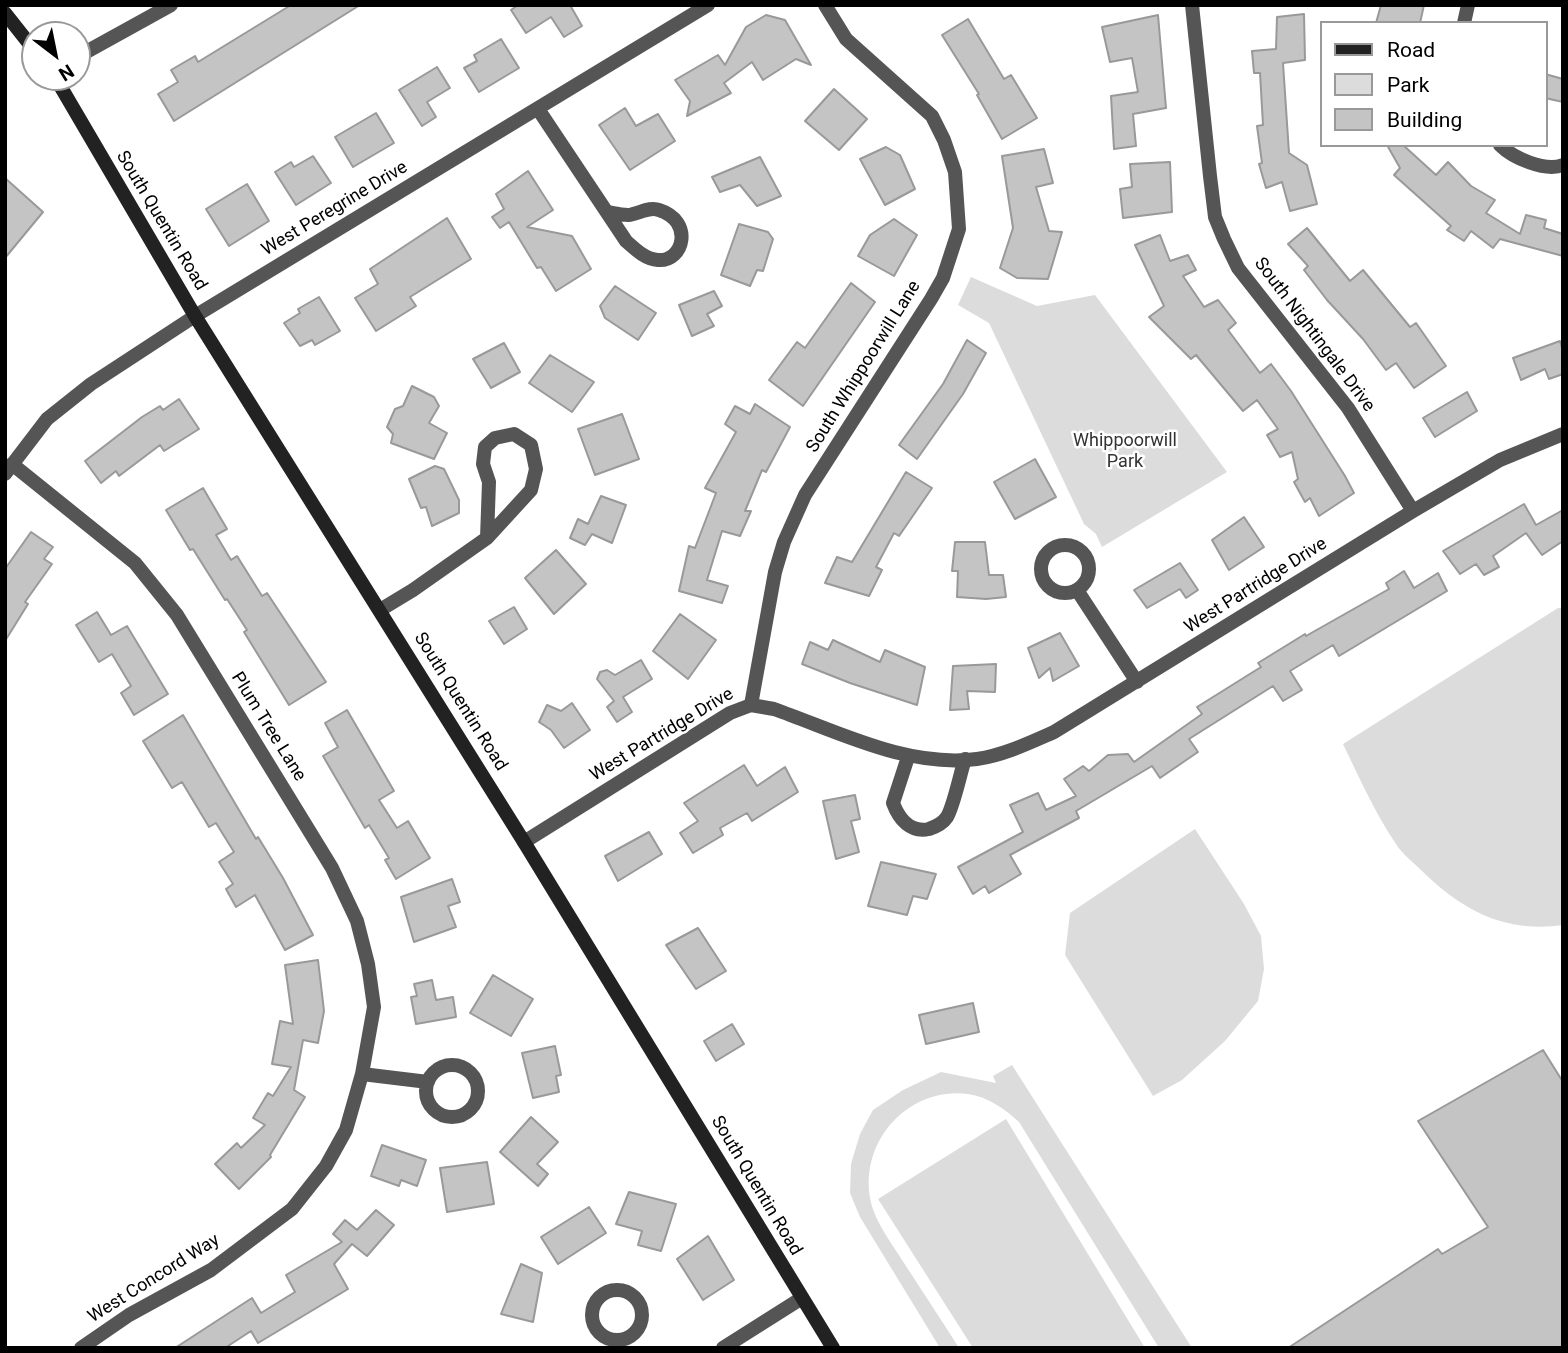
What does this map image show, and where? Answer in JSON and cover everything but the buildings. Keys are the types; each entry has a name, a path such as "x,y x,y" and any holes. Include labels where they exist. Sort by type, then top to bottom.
{"main road":[{"path":"5,13 21,33"},
{"name":"South Quentin Road","path":"63,91 195,316 524,842 833,1348"}],"street":[{"path":"91,49 172,5"},
{"name":"West Peregrine Drive","path":"9,469 47,419 91,384 195,316 708,5"},
{"name":"South Whippoorwill Lane","path":"751,705 775,572 784,542 805,495 943,278 959,229 955,173 944,140 932,116 846,39 825,5"},
{"name":"South Nightingale Drive","path":"1192,5 1210,176 1216,217 1224,239 1238,268 1348,408 1413,510"},
{"path":"538,109 626,241 644,256 660,260 674,254 682,240 681,227 675,217 656,208 627,215 607,212"},
{"path":"1503,147 1528,162 1555,168 1563,165"},
{"name":"West Partridge Drive","path":"524,842 730,713 751,705 774,709 908,757 965,759 1007,752 1054,732 1413,510 1500,460 1563,434"},
{"path":"380,610 487,538 531,490 536,470 531,445 514,435 495,438 485,447 483,464 489,482 487,538"},
{"name":"Plum Tree Lane","path":"9,469 135,563 159,590 332,867 357,921 368,964 374,1007 362,1074"},
{"path":"1077,590 1137,682"},
{"path":"908,757 893,803 898,815 909,827 920,831 935,827 946,818 965,759"},
{"path":"362,1074 428,1082"},
{"name":"West Concord Way","path":"81,1348 129,1315 211,1270 292,1209 326,1166 346,1130 362,1074"},
{"path":"723,1348 802,1298"}],"green space":[{"name":"Whippoorwill Park","path":"971,277 1037,306 1095,295 1227,472 1102,547 1096,534 1084,524 989,323 958,305"},
{"path":"1558,608 1563,608 1563,925 1522,926 1486,916 1469,908 1437,885 1405,855 1381,820 1343,744"},
{"path":"1195,829 1244,904 1261,936 1264,969 1258,1001 1225,1041 1182,1080 1153,1096 1065,955 1070,913"},
{"path":"1012,1065 1192,1348 1159,1348 1019,1122 996,1104 982,1098 968,1094 944,1094 923,1100 904,1112 888,1127 877,1146 870,1167 869,1189 877,1219 959,1348 940,1348 860,1217 850,1193 851,1164 860,1134 873,1110 903,1090 941,1072 996,1083 993,1076"},
{"path":"1006,1119 1145,1348 973,1348 878,1199"}]}
